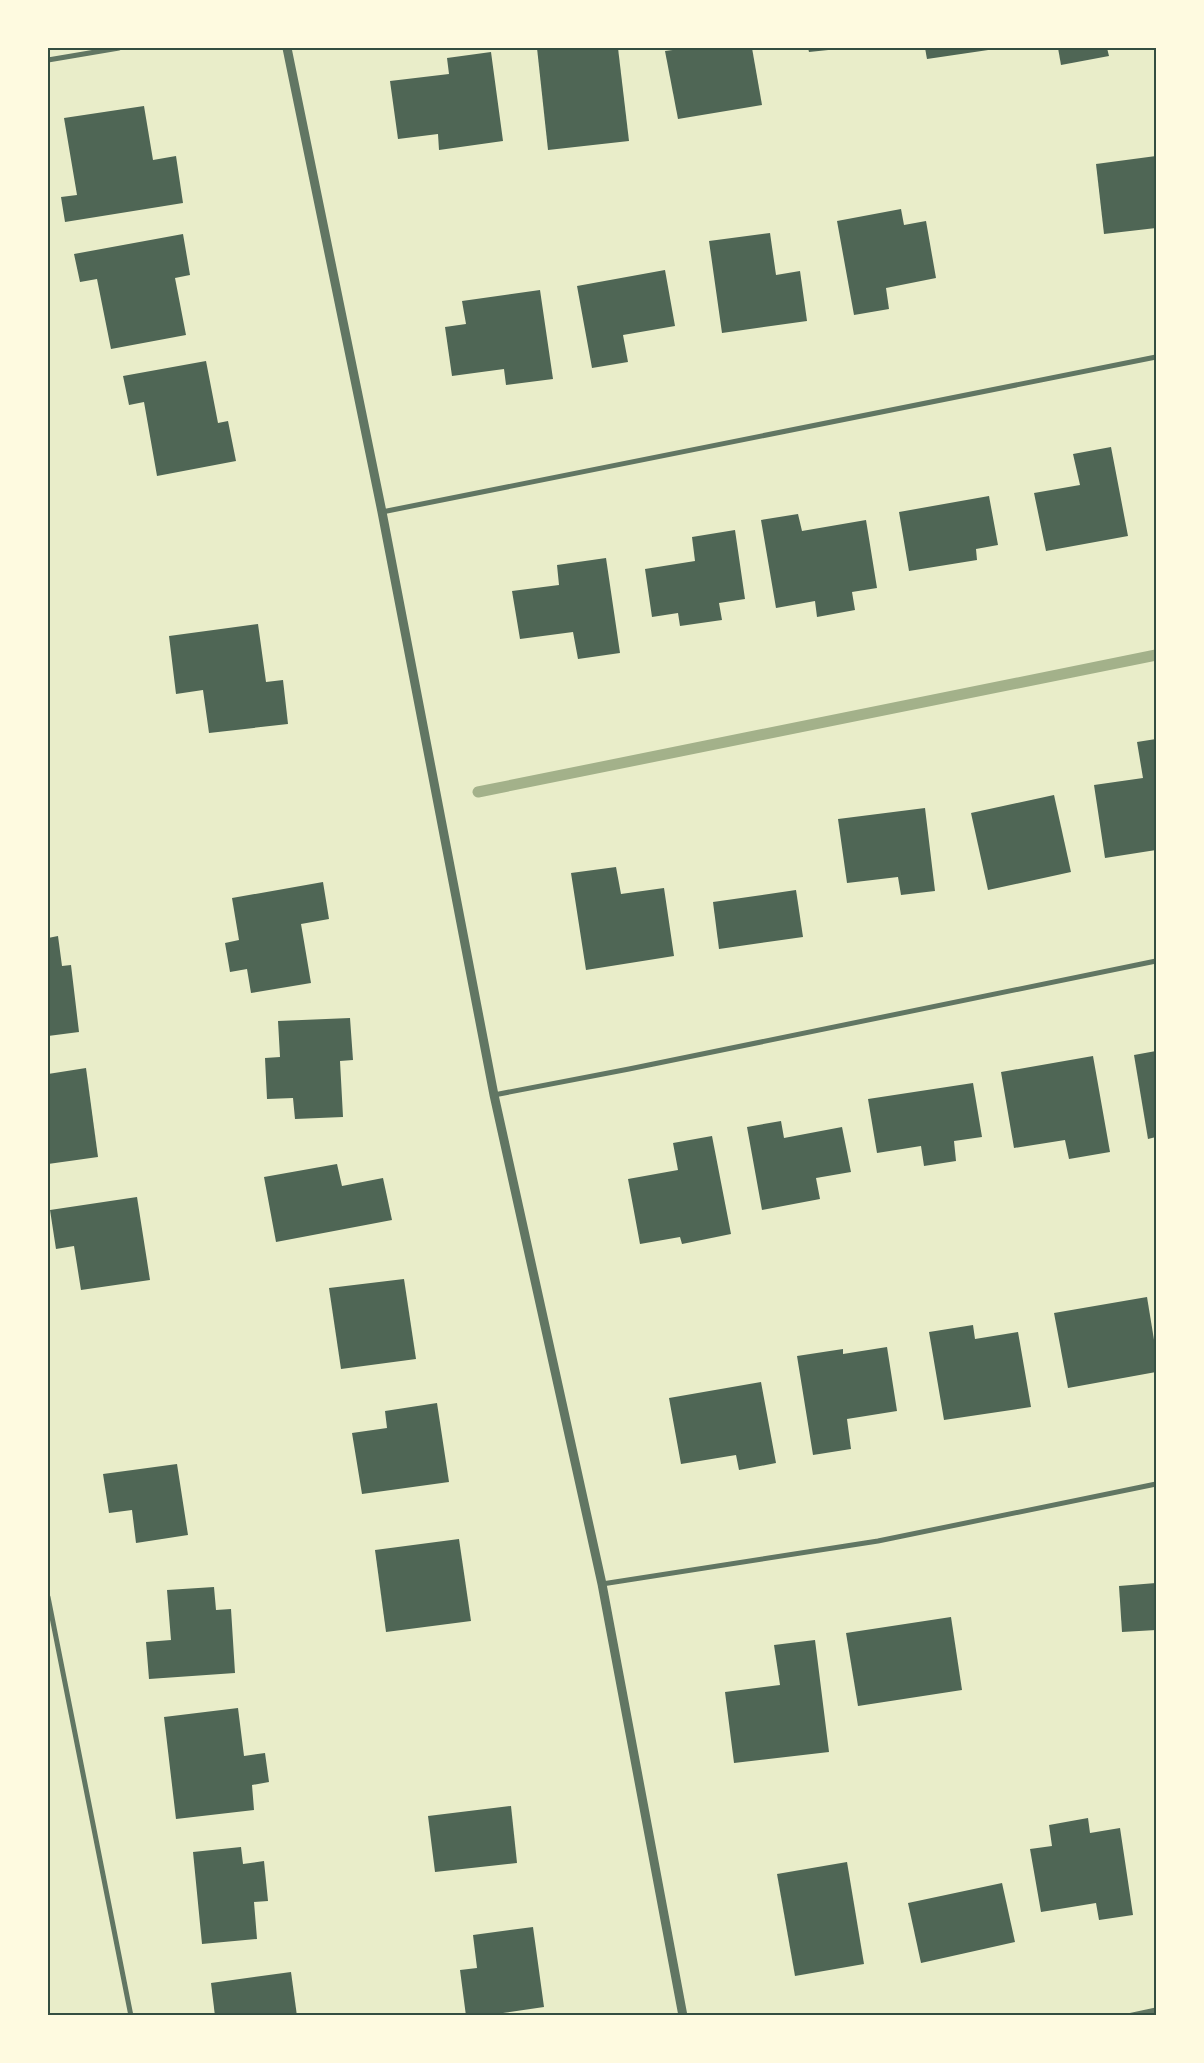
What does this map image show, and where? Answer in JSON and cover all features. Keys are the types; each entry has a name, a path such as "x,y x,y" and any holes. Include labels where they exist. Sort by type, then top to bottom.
{"street":[{"path":"48,60 119,48"},
{"path":"287,48 382,512 494,1095 602,1584 683,2016"},
{"path":"382,512 1156,357"},
{"path":"494,1095 1156,961"},
{"path":"602,1584 878,1541 1156,1484"},
{"path":"48,1597 131,2016"},
{"path":"1128,2016 1156,2010"}],"building":[{"path":"537,48 618,48 629,141 548,150"},
{"path":"688,48 752,48 762,105 678,119 665,51"},
{"path":"808,48 838,48 838,49 809,52"},
{"path":"925,48 995,48 995,49 927,59"},
{"path":"1058,48 1107,48 1109,56 1061,65"},
{"path":"491,52 503,141 439,150 438,134 398,139 390,81 449,74 447,58"},
{"path":"144,106 153,160 176,156 183,203 65,222 61,197 77,195 64,118"},
{"path":"1156,156 1156,228 1104,234 1096,164"},
{"path":"901,209 904,225 926,221 936,278 886,288 889,309 854,315 837,221"},
{"path":"770,233 776,275 800,271 807,321 722,333 709,241"},
{"path":"183,234 190,275 175,278 186,335 111,349 97,279 80,282 74,254"},
{"path":"665,270 675,326 623,335 628,362 592,368 577,286"},
{"path":"540,290 553,379 506,385 504,369 452,376 445,327 466,324 462,301"},
{"path":"206,361 218,423 228,421 236,461 157,476 144,402 129,405 123,376"},
{"path":"1111,447 1128,536 1046,551 1034,493 1080,485 1073,454"},
{"path":"989,496 998,545 976,549 977,560 909,571 899,512"},
{"path":"798,514 802,531 866,520 877,588 852,592 855,610 817,617 815,601 776,608 761,520"},
{"path":"735,530 745,599 719,603 722,620 680,626 678,613 652,617 645,569 695,561 692,537"},
{"path":"606,558 620,653 578,659 573,632 520,639 512,591 559,585 557,565"},
{"path":"258,624 266,682 283,680 288,724 209,733 203,690 176,694 169,636"},
{"path":"1156,739 1156,850 1105,858 1094,785 1143,778 1137,742"},
{"path":"1054,795 1071,872 988,890 971,813"},
{"path":"925,808 935,891 901,895 898,877 847,883 838,819"},
{"path":"616,867 621,894 664,888 674,956 586,970 571,873"},
{"path":"323,882 329,919 301,924 311,983 251,993 247,969 230,972 225,943 239,940 232,898"},
{"path":"796,890 803,937 719,949 713,902"},
{"path":"58,936 62,966 71,965 79,1032 48,1036 48,938"},
{"path":"350,1018 353,1060 340,1061 343,1117 295,1119 293,1098 267,1099 265,1058 280,1057 278,1021"},
{"path":"1156,1051 1156,1137 1148,1139 1134,1055"},
{"path":"1093,1056 1110,1152 1069,1159 1065,1140 1014,1148 1001,1072"},
{"path":"86,1068 98,1157 48,1164 48,1074"},
{"path":"973,1083 982,1137 954,1141 956,1161 924,1166 921,1146 877,1153 868,1099"},
{"path":"781,1121 784,1138 842,1127 851,1172 816,1178 820,1199 762,1210 747,1127"},
{"path":"712,1136 731,1234 682,1244 680,1237 640,1244 628,1179 678,1170 673,1143"},
{"path":"337,1164 342,1186 383,1178 392,1220 276,1242 264,1177"},
{"path":"137,1197 150,1280 81,1290 74,1246 56,1249 50,1210"},
{"path":"404,1279 416,1359 341,1369 329,1288"},
{"path":"1147,1297 1156,1352 1156,1372 1068,1388 1054,1313"},
{"path":"973,1325 975,1339 1018,1332 1031,1407 944,1420 929,1332"},
{"path":"887,1347 897,1411 847,1419 851,1449 813,1455 797,1356 843,1349 843,1354"},
{"path":"761,1382 776,1463 739,1470 736,1455 681,1464 669,1398"},
{"path":"437,1403 449,1482 362,1494 352,1433 387,1428 385,1411"},
{"path":"177,1464 188,1535 136,1543 132,1510 109,1513 103,1474"},
{"path":"459,1539 471,1621 386,1632 375,1550"},
{"path":"1156,1583 1156,1630 1122,1632 1119,1586"},
{"path":"214,1587 216,1610 231,1609 235,1673 149,1679 146,1642 171,1640 167,1590"},
{"path":"951,1617 962,1690 858,1706 846,1633"},
{"path":"815,1640 829,1752 734,1763 725,1692 780,1685 774,1645"},
{"path":"238,1708 244,1756 265,1753 269,1782 252,1785 254,1810 176,1819 164,1717"},
{"path":"511,1806 517,1863 435,1872 428,1816"},
{"path":"1088,1818 1090,1833 1120,1828 1133,1915 1099,1920 1096,1903 1041,1912 1030,1849 1052,1846 1049,1825"},
{"path":"241,1847 243,1864 264,1861 268,1901 254,1902 257,1939 202,1944 193,1852"},
{"path":"847,1862 864,1964 795,1976 777,1874"},
{"path":"1002,1883 1015,1942 921,1963 908,1903"},
{"path":"533,1927 544,2007 482,2016 466,2016 460,1970 477,1968 473,1935"},
{"path":"291,1972 297,2016 215,2016 211,1983"}],"waterway":[{"path":"478,792 1156,655"}]}
